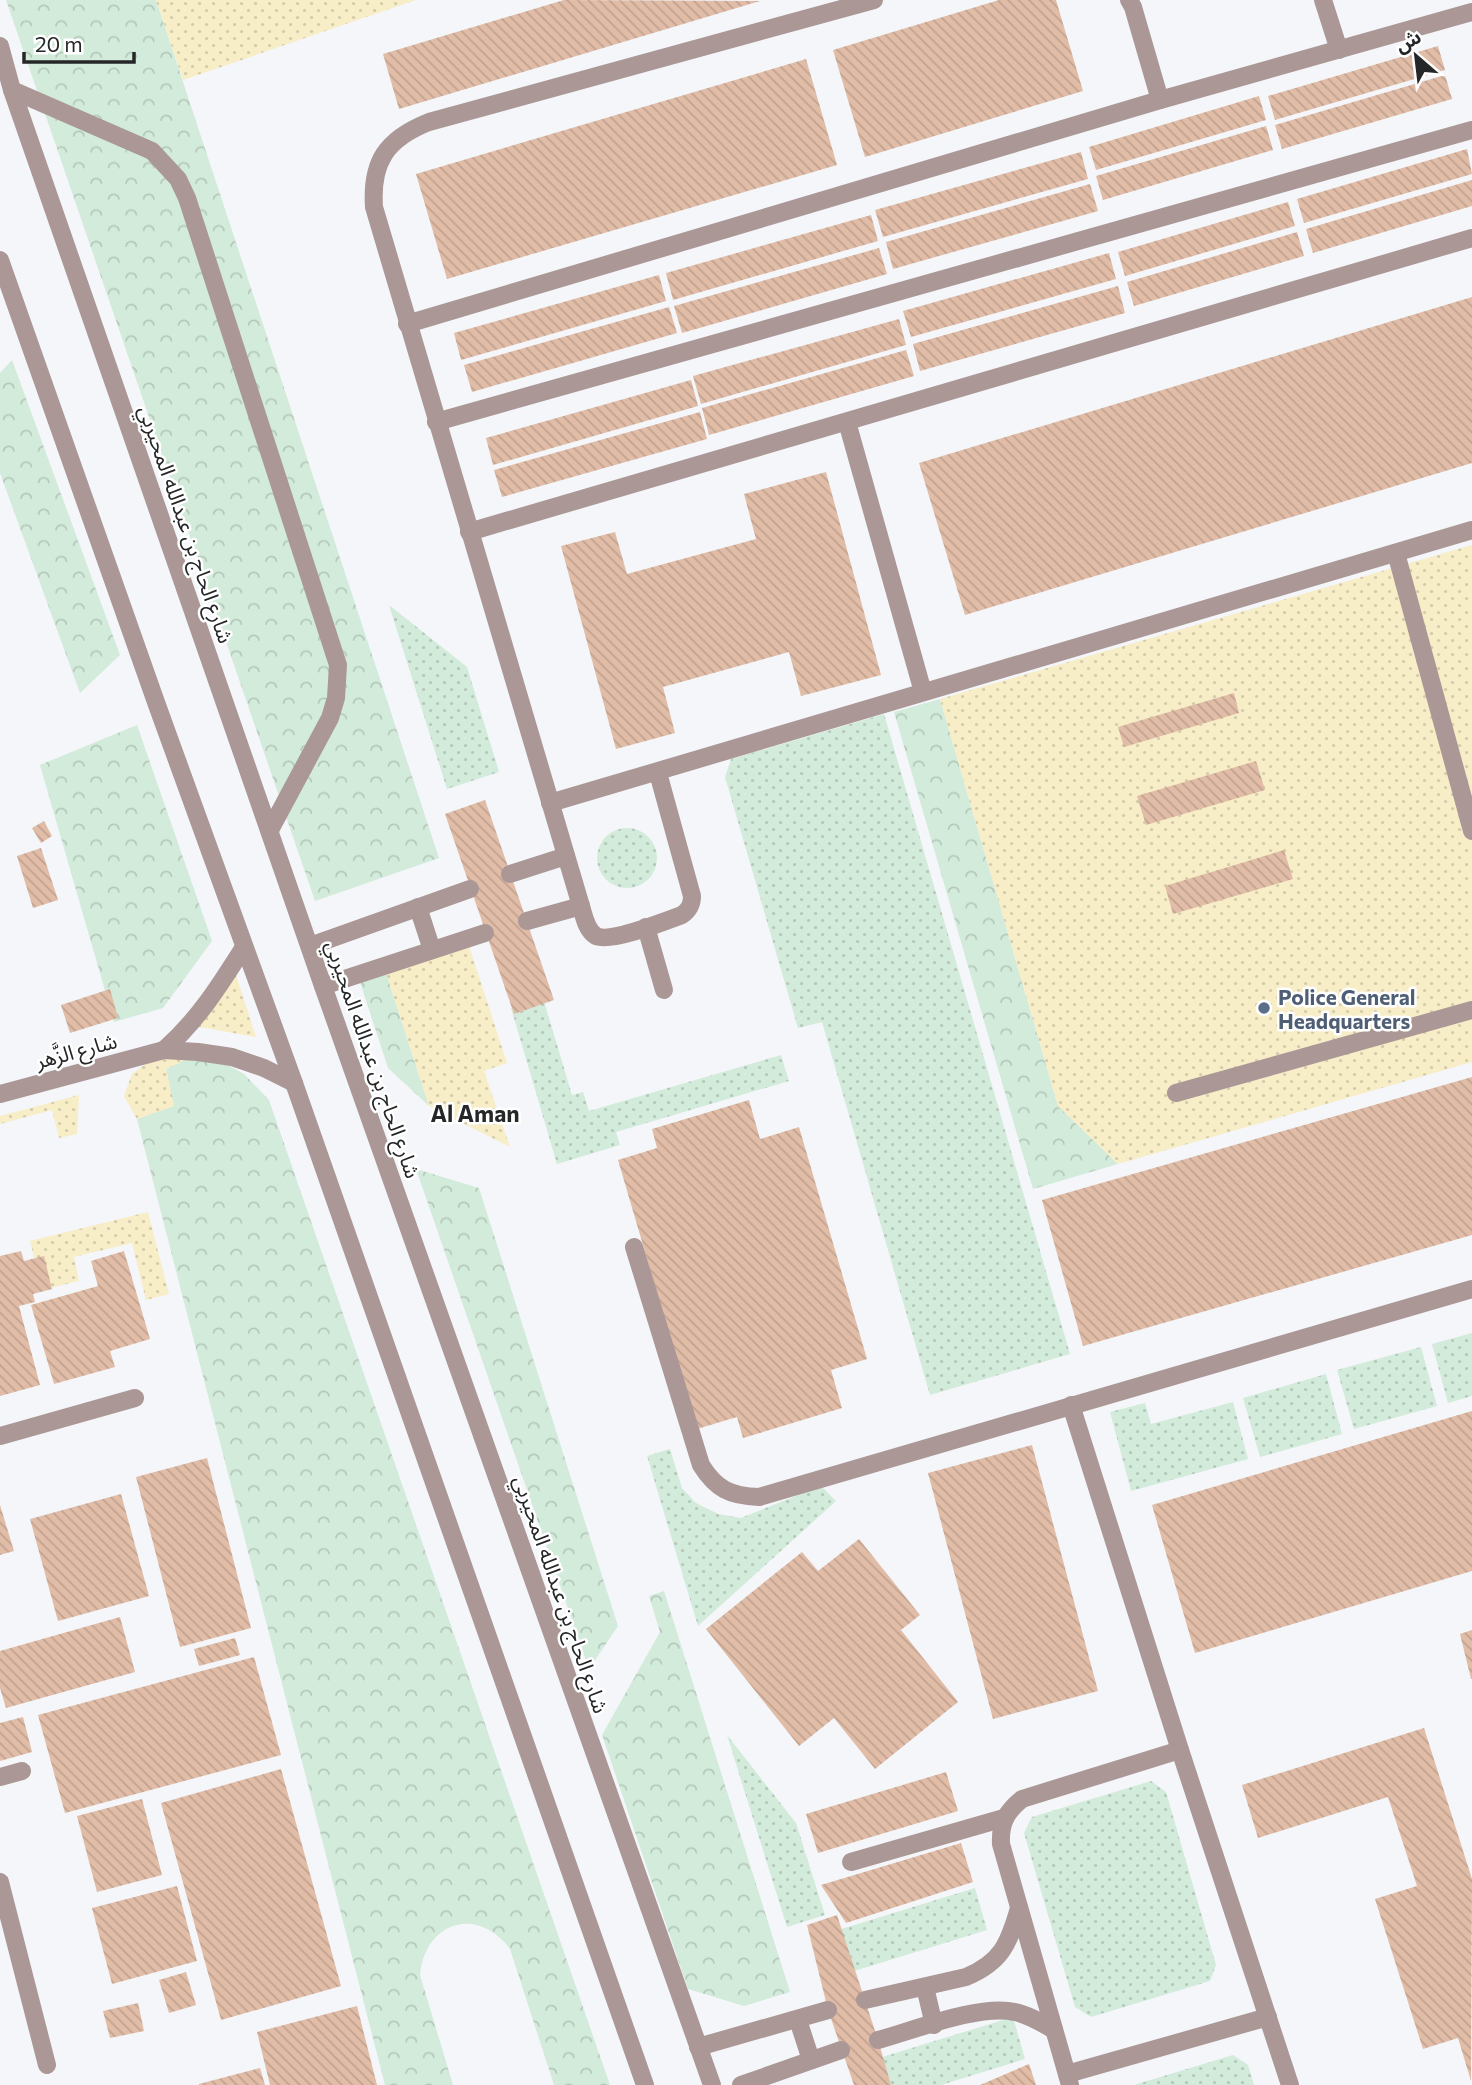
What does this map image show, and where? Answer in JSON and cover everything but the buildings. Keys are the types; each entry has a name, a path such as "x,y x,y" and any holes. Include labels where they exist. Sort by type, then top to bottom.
{"street":[{"path":"658,773 692,903 682,915 613,936 597,936 590,932 581,906 436,422 374,207 373,185 379,164 391,145 408,130 429,122 874,0"},
{"path":"1129,0 1160,100"},
{"path":"1323,0 1339,50"},
{"path":"407,324 1160,100 1472,12"},
{"name":"شارع الحاج بن عبدالله المحيربي","path":"0,46 6,86 712,2085"},
{"path":"6,86 152,151 178,179 187,198 338,665 336,698 330,718 270,830"},
{"path":"436,422 1472,130"},
{"path":"469,532 1472,238"},
{"path":"0,261 294,1083 645,2085"},
{"path":"847,422 923,692"},
{"path":"550,803 1472,530"},
{"path":"1396,553 1471,821"},
{"path":"510,874 566,856"},
{"path":"310,946 470,889"},
{"path":"527,921 581,906"},
{"path":"418,907 432,950"},
{"path":"646,927 664,990"},
{"path":"323,986 485,933"},
{"name":"شارع الزَّهر","path":"164,1050 187,1030 207,1005 244,947"},
{"path":"1176,1093 1472,1010"},
{"name":"شارع الزَّهر","path":"0,1094 164,1050 232,1057 264,1068 294,1083"},
{"path":"634,1247 701,1465 710,1479 724,1490 741,1497 759,1497 1472,1289"},
{"path":"0,1436 135,1398"},
{"path":"1071,1405 1290,2085"},
{"path":"1181,1750 1022,1799 1004,1818 1001,1844 1068,2080 1268,2017"},
{"path":"0,1777 22,1771"},
{"path":"850,1862 1004,1818"},
{"path":"0,1882 47,2065"},
{"path":"865,2000 966,1977 992,1962 1010,1940 1019,1908"},
{"path":"925,1987 934,2025"},
{"path":"698,2047 828,2010"},
{"path":"878,2040 982,2011 998,2010 1027,2016 1054,2030"},
{"path":"798,2020 810,2060"},
{"path":"741,2085 841,2050"}],"green space":[{"path":"6,0 156,0 439,858 315,901"},
{"path":"12,360 120,655 80,693 0,473 0,373"},
{"path":"389,605 467,667 499,772 447,789"},
{"path":"940,699 1058,1106 1118,1164 1033,1189 894,712"},
{"path":"884,714 1070,1354 930,1395 822,1022 798,1028 725,777 731,759"},
{"path":"137,725 212,941 163,1008 114,1022 40,765"},
{"path":"621,828 633,828 649,836 655,846 655,870 649,880 633,888 621,888 605,880 597,864 597,852 605,836"},
{"path":"385,970 429,1106 388,1068 359,979"},
{"path":"543,998 572,1095 583,1092 589,1111 781,1055 789,1081 616,1132 620,1145 557,1164 511,1008"},
{"path":"190,1058 219,1060 244,1074 269,1100 610,2085 554,2085 510,1949 497,1935 483,1927 468,1924 454,1926 442,1932 432,1942 424,1957 420,1975 453,2085 385,2085 137,1119 173,1106 166,1068"},
{"path":"416,1169 479,1188 618,1626 589,1669"},
{"path":"1472,1333 1472,1396 1448,1403 1432,1344"},
{"path":"1421,1347 1437,1406 1354,1429 1337,1370"},
{"path":"1326,1374 1342,1434 1260,1457 1243,1398"},
{"path":"1233,1402 1248,1459 1131,1491 1110,1412 1145,1403 1151,1424"},
{"path":"670,1449 682,1488 696,1503 718,1514 741,1518 821,1486 836,1501 698,1626 647,1456"},
{"path":"664,1591 790,1992 744,2006 688,1989 602,1735 660,1632 649,1596"},
{"path":"727,1735 796,1823 825,1915 787,1927"},
{"path":"1151,1781 1166,1792 1216,1965 1210,1981 1091,2017 1075,2007 1024,1833 1032,1817"},
{"path":"975,1888 987,1930 851,1972 838,1930"},
{"path":"1013,2017 1025,2059 941,2085 884,2085 876,2059"},
{"path":"1233,2055 1248,2065 1254,2085 1134,2085"}],"sand":[{"path":"156,0 416,0 183,80"},
{"path":"1472,545 1472,1062 1118,1164 1058,1106 940,699"},
{"path":"468,943 507,1063 484,1071 510,1147 429,1106 385,970"},
{"path":"235,972 256,1037 194,1026"},
{"path":"190,1058 166,1069 174,1106 137,1119 124,1096 132,1074 151,1060"},
{"path":"79,1095 77,1134 59,1138 52,1110 0,1124 0,1116"},
{"path":"148,1212 169,1294 146,1300 132,1243 74,1257 79,1281 42,1290 30,1241"}],"place":[{"name":"Police General Headquarters","path":"1264,1008"}],"district":[{"name":"Al Aman","path":"475,1113"}]}
